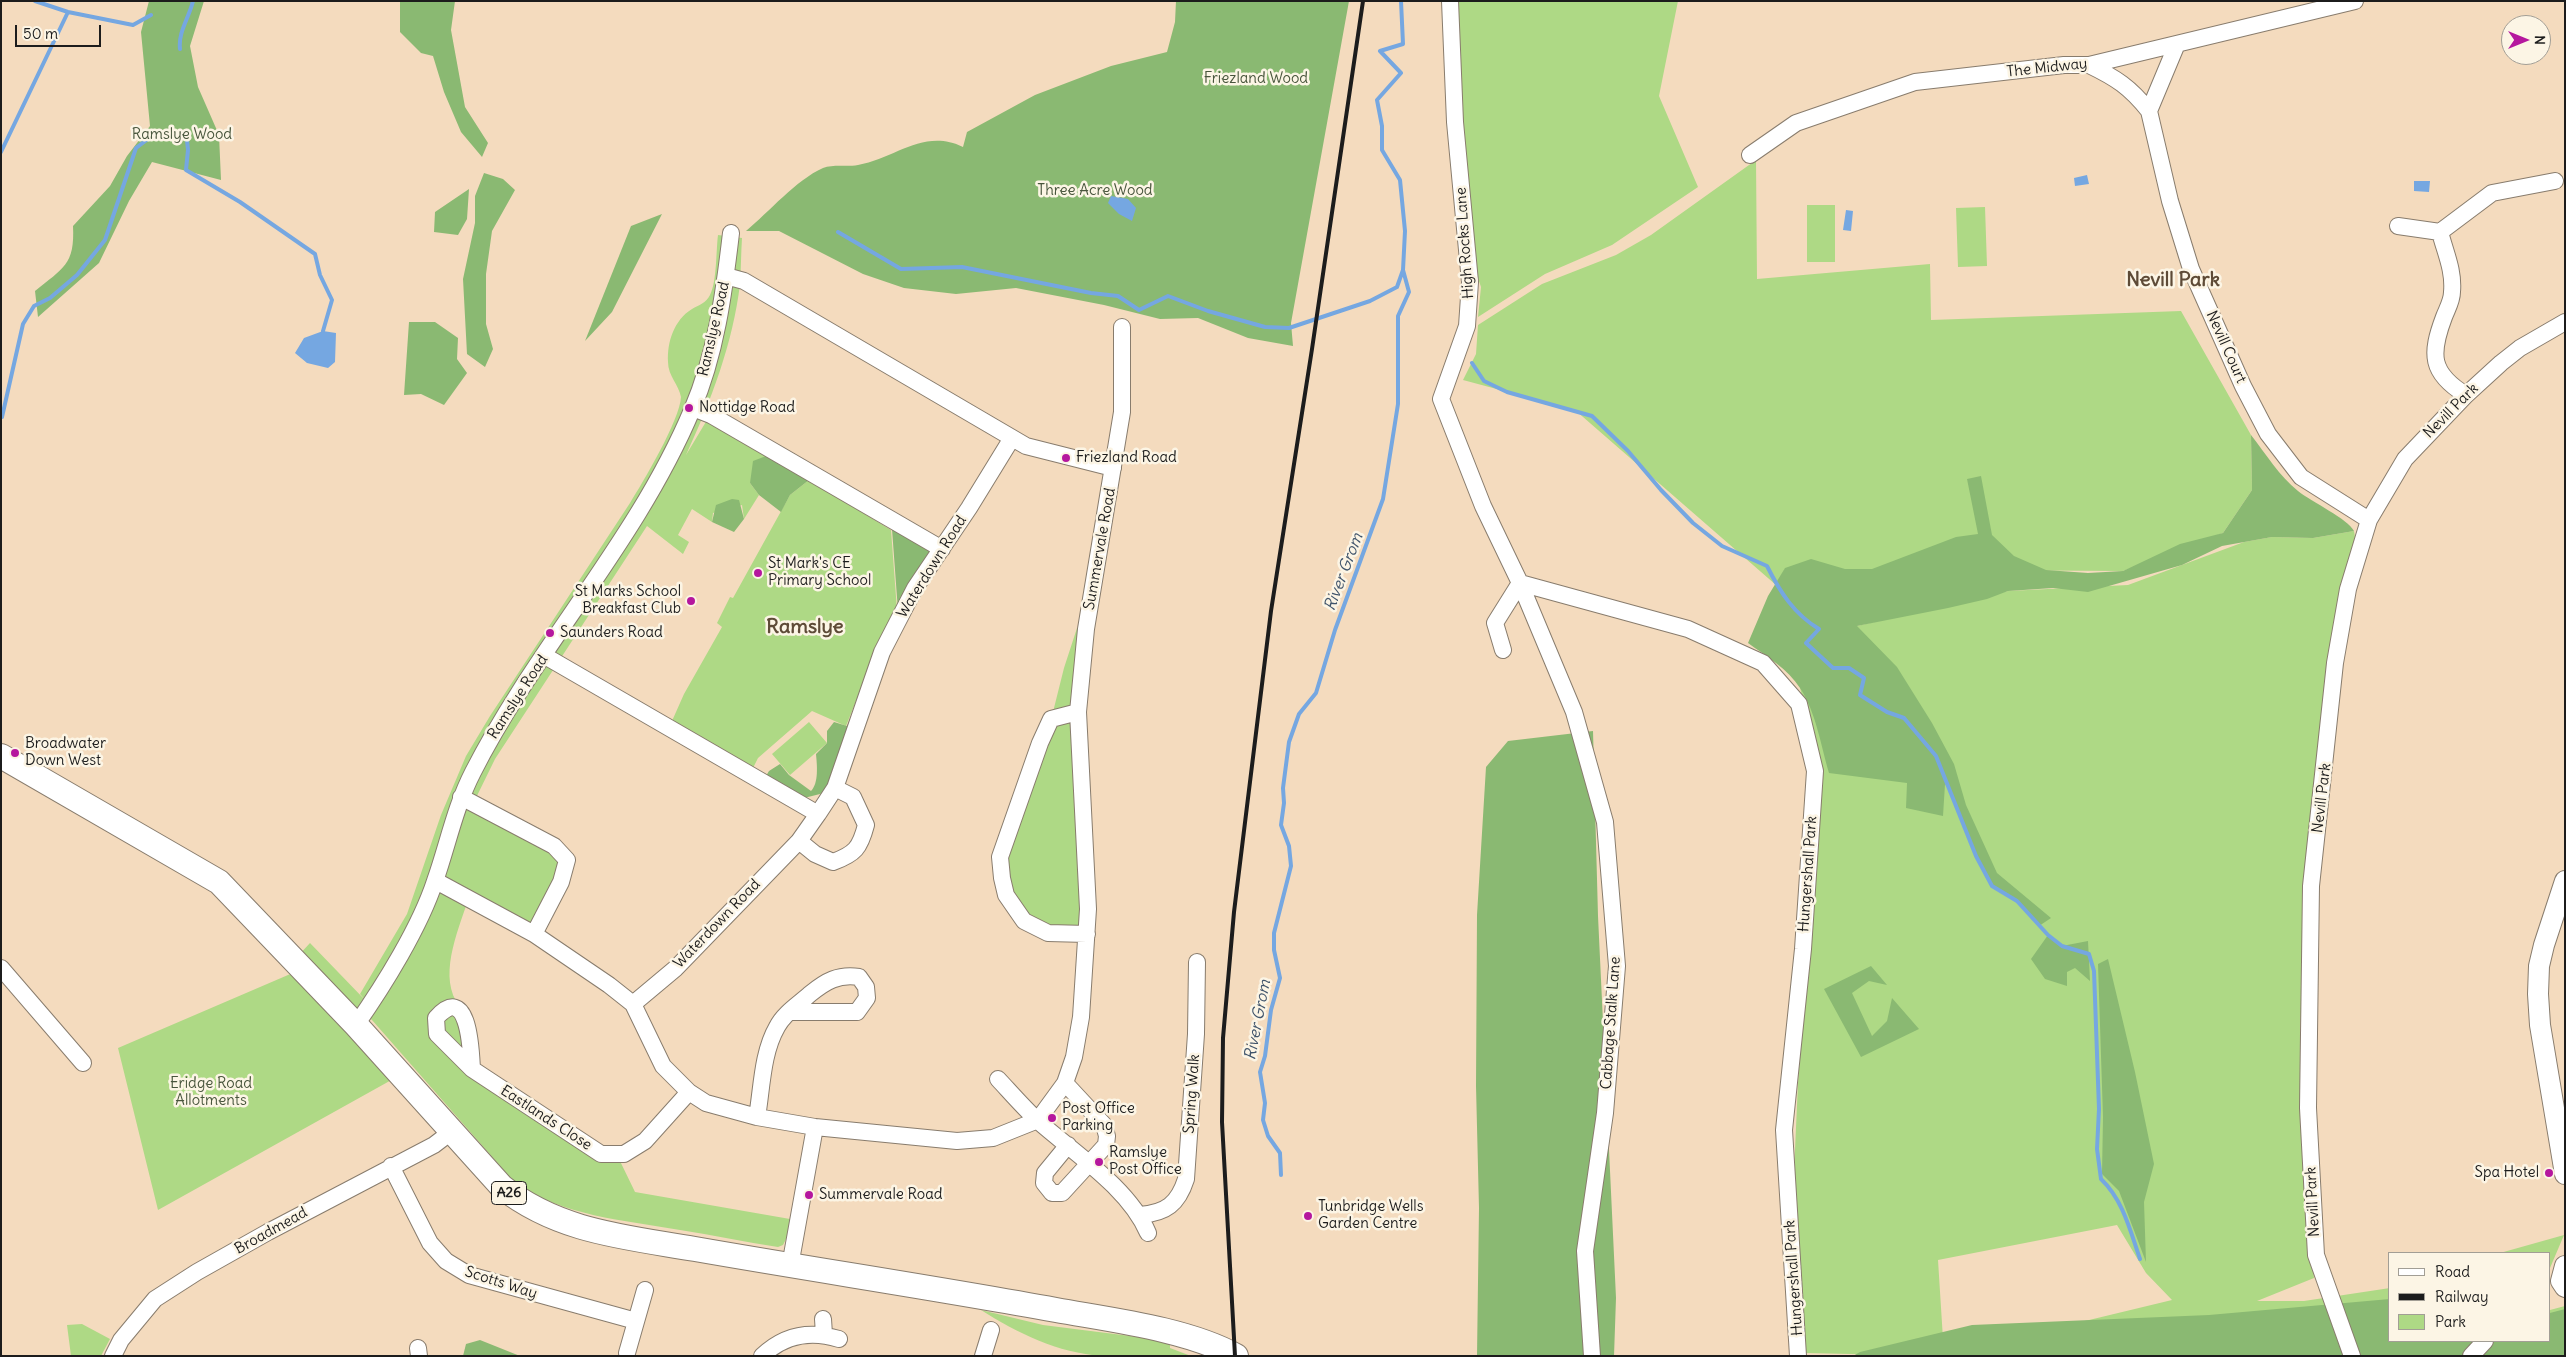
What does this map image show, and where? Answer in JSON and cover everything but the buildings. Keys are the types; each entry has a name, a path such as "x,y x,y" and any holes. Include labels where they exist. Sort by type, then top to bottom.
{"highway":[{"name":"A26","path":"4,761 219,882 356,1025 502,1187 523,1204 548,1217 599,1233 790,1266 892,1280 1108,1319 1186,1337 1215,1346 1236,1356"}],"main road":[{"path":"2565,880 2544,944 2539,966 2538,994 2540,1025 2565,1174"}],"street":[{"name":"High Rocks Lane","path":"1450,1 1455,122 1470,282 1467,326 1441,399 1483,506 1520,584"},
{"name":"The Midway","path":"1750,155 1796,122 1915,82 2064,65 2090,65 2309,14 2355,1"},
{"path":"2090,65 2114,77 2130,88 2149,111 2177,44"},
{"name":"Nevill Court","path":"2149,111 2170,201 2192,269 2243,386 2268,434 2301,477 2369,520"},
{"path":"2398,226 2440,232 2492,193 2555,181"},
{"path":"2440,232 2451,266 2452,298 2436,341 2435,353 2444,379 2466,395"},
{"name":"Ramslye Road","path":"356,1025 390,971 436,881 448,833 461,797 497,727 648,500 693,408 709,360 726,276 731,233"},
{"path":"726,276 744,281 1026,446 1113,468"},
{"name":"Nevill Park","path":"2352,1356 2316,1255 2308,1108 2311,894 2335,663 2348,589 2369,520 2405,459 2466,395 2520,348 2565,322"},
{"name":"Summervale Road","path":"1038,1120 1065,1083 1074,1057 1081,1017 1087,934 1078,712 1086,629 1122,412 1122,327"},
{"path":"693,408 712,415 942,549"},
{"name":"Waterdown Road","path":"633,1004 676,968 799,841 818,814 835,788 882,652 915,588 1012,438"},
{"path":"1503,650 1495,623 1520,584"},
{"name":"Cabbage Stalk Lane","path":"1520,584 1574,712 1605,822 1618,966 1605,1114 1585,1251 1592,1356"},
{"name":"Hungershall Park","path":"1520,584 1688,629 1763,663 1799,704 1815,771 1803,949 1784,1130 1798,1356"},
{"path":"545,656 818,814"},
{"path":"1078,712 1050,719 1000,857 1006,895 1024,921 1048,933 1087,934"},
{"path":"799,841 815,854 833,862 848,856 861,844 866,826 854,797 835,788"},
{"path":"461,797 554,846 567,860 561,882 534,934"},
{"path":"436,881 534,934 609,985 633,1004 662,1066 688,1092 706,1104 757,1118 815,1127 957,1141 993,1138 1038,1120"},
{"name":"Spring Walk","path":"1140,1215 1154,1214 1168,1208 1181,1196 1186,1180 1189,1033 1197,962"},
{"path":"1,968 83,1063"},
{"path":"757,1118 769,1044 778,1025 789,1012"},
{"name":"Eastlands Close","path":"472,1069 601,1154 624,1154 645,1141 688,1092"},
{"path":"998,1079 1038,1120 1089,1163 1140,1215 1148,1233"},
{"path":"1065,1083 1104,1125 1107,1136 1106,1145 1062,1193 1052,1193 1044,1183 1045,1174 1068,1145"},
{"path":"790,1266 815,1127"},
{"name":"Broadmead","path":"113,1356 121,1340 155,1299 197,1272 260,1236 434,1145 452,1132"},
{"name":"Scotts Way","path":"391,1166 430,1243 446,1261 470,1275 636,1321"},
{"path":"627,1353 645,1290"},
{"path":"983,1356 991,1330"},
{"path":"762,1356 772,1346 785,1339 797,1335 829,1331"},
{"path":"2470,1356 2484,1342"}],"green space":[{"name":"Ramslye Wood","path":"149,1 204,1 190,46 198,87 219,135 221,180 152,162 129,201 99,263 38,317 35,291 60,271 69,258 72,249 73,226 110,186 127,156 150,126 141,32"},
{"path":"400,1 455,1 451,30 465,107 488,143 482,157 461,132 444,92 433,56 421,53 400,32"},
{"name":"Three Acre Wood","path":"1176,1 1349,1 1291,323 1293,346 1248,338 1198,318 1160,319 1104,305 1016,288 956,294 904,288 863,274 779,231 746,231 793,188 823,168 858,165 923,142 949,142 963,147 967,132 1035,95 1111,66 1167,52 1175,22"},
{"path":"1456,1 1678,1 1659,96 1698,187 1612,245 1545,274 1478,317 1481,287 1477,275 1462,122"},
{"path":"1756,160 1757,279 1930,264 1931,320 2181,311 2251,435 2252,490 2223,533 2123,571 1785,569 1776,585 1575,410 1463,380 1476,354 1478,325 1542,284 1616,255 1651,235"},
{"path":"484,173 503,179 515,190 492,231 486,274 486,324 493,349 485,367 467,354 463,279 475,223 475,196"},
{"path":"469,189 467,219 458,235 434,232 435,212"},
{"path":"1807,205 1835,205 1835,262 1807,262"},
{"path":"1985,207 1987,266 1958,267 1956,208"},
{"path":"662,214 612,312 585,341 631,226"},
{"path":"718,235 742,238 737,306 720,371 686,455 707,420 767,455 750,483 759,495 744,519 742,505 713,513 712,522 692,509 678,535 689,542 683,554 647,526 495,759 473,804 564,860 533,930 469,897 456,935 450,963 450,976 451,989 456,1001 471,1071 619,1159 635,1192 790,1219 788,1235 783,1245 778,1247 573,1210 553,1203 515,1183 372,1020 362,1012 356,1018 297,957 310,943 366,1001 360,994 407,914 441,815 466,756 490,716 630,503 668,435 681,397 668,367 670,339 681,319 692,309 704,302 710,295 715,274"},
{"path":"409,322 435,322 458,338 457,359 467,373 444,405 421,394 404,395"},
{"path":"2251,435 2291,485 2345,521 2354,531 2313,538 2272,537 2222,546 2182,565 2088,592 2053,588 2008,591 1987,599 1857,626 1897,667 1932,723 1954,764 1966,805 1997,873 2051,918 2039,926 2017,901 1992,886 1976,856 1952,794 1945,784 1943,816 1906,808 1907,783 1829,773 1818,729 1806,697 1795,681 1783,669 1748,643 1768,596 1785,568 1811,559 1845,569 1872,569 1956,537 1978,534 1967,479 1981,476 1992,535 2014,556 2046,570 2088,573 2123,571 2180,544 2223,533 2252,490"},
{"path":"774,453 809,480 790,495 781,512 759,495 750,483 753,461"},
{"path":"809,480 891,530 897,610 874,656 846,726 812,711 758,758 753,768 672,721 684,694 722,627 717,623 730,597 733,598 790,495"},
{"path":"732,499 739,500 744,519 734,532 712,522 716,505"},
{"path":"892,529 941,550 914,587 832,791 804,798 766,776 769,771 780,764 789,775 811,791 814,788 816,779 816,754 827,743 827,731 834,722 847,726 876,655 898,611"},
{"path":"2354,531 2355,537 2339,594 2325,689 2314,811 2300,1028 2304,1172 2314,1278 2257,1301 2304,1301 2388,1288 2388,1342 2551,1342 2551,1310 2565,1306 2565,1356 1943,1356 1804,1353 1793,1194 1798,1083 1821,774 1800,688 1857,626 2008,591 2128,585 2244,542 2272,537 2313,538","holes":["2117,1225 2146,1273 2172,1300 1944,1355 1938,1260"]},
{"path":"1077,628 1085,629 1086,932 1049,932 1025,920 1007,895 1002,858 1051,720 1064,668"},
{"path":"809,722 827,743 790,775 772,754"},
{"path":"1593,731 1598,916 1616,1298 1614,1356 1477,1356 1479,1208 1476,1086 1477,915 1486,767 1508,741"},
{"path":"2048,935 2062,946 2088,941 2090,981 2075,968 2067,972 2067,986 2045,979 2031,959"},
{"path":"2108,959 2135,1072 2154,1164 2144,1202 2146,1262 2119,1191 2102,1174 2103,1117 2098,964"},
{"path":"1871,966 1887,985 1869,981 1852,993 1872,1036 1887,1021 1892,998 1919,1029 1861,1057 1824,989"},
{"name":"Eridge Road Allotments","path":"295,972 395,1078 158,1210 118,1048"},
{"path":"2564,1235 2551,1266 2551,1252 2504,1252"},
{"path":"2388,1299 2388,1342 2551,1342 2551,1313 2565,1309 2565,1356 1853,1356 1860,1352 1972,1325 2209,1315"},
{"path":"981,1310 1043,1325 1154,1339 1170,1343 1170,1348 1191,1356 1102,1356 1070,1351 1024,1334"},
{"path":"82,1324 110,1339 101,1356 71,1356 67,1325"},
{"path":"480,1340 520,1356 463,1356 466,1344"}],"water":[{"path":"2087,175 2089,184 2075,186 2074,178"},
{"path":"2414,181 2430,181 2429,192 2414,191"},
{"path":"1111,196 1128,199 1136,208 1132,221 1119,214 1108,203"},
{"path":"1846,210 1853,211 1851,231 1843,230"},
{"path":"323,331 336,333 335,362 328,368 307,363 295,353 304,338"}],"waterway":[{"path":"35,1 68,12 133,25 151,15"},
{"path":"180,49 182,31 193,1"},
{"name":"River Grom","path":"1281,1175 1280,1153 1268,1136 1263,1120 1265,1103 1260,1072 1265,1056 1271,1010 1280,978 1274,950 1274,933 1291,866 1289,846 1281,825 1284,803 1283,788 1289,742 1299,714 1316,693 1335,630 1383,499 1398,404 1398,316 1409,292 1403,270 1405,231 1400,180 1382,150 1382,126 1377,100 1401,73 1380,51 1403,44 1401,1"},
{"path":"1,152 68,12"},
{"path":"186,131 188,150 186,170 240,202 315,254 320,275 332,300 323,331"},
{"path":"2,417 23,324 34,306 50,298 77,275 105,240 136,148 148,139"},
{"path":"838,232 901,269 962,267 1091,293 1118,296 1139,310 1168,296 1208,311 1265,327 1289,328 1370,301 1397,287 1403,270"},
{"path":"1472,363 1484,381 1507,392 1592,416 1628,451 1661,490 1693,523 1722,546 1767,566 1789,602 1802,616 1819,629 1806,643 1833,668 1849,668 1864,678 1860,695 1887,712 1904,718 1936,756 1976,856 1992,886 2017,901 2048,935 2062,946 2089,954 2094,971 2099,1109 2097,1149 2101,1179 2109,1187 2120,1206 2140,1259"}],"railway":[{"path":"1235,1356 1222,1122 1223,1038 1234,912 1271,611 1363,1"}],"place":[{"name":"Nottidge Road","path":"689,408"},
{"name":"Friezland Road","path":"1066,458"},
{"name":"St Mark's CE Primary School","path":"758,573"},
{"name":"St Marks School Breakfast Club","path":"691,601"},
{"name":"Saunders Road","path":"550,633"},
{"name":"Broadwater Down West","path":"15,753"},
{"name":"Post Office Parking","path":"1052,1118"},
{"name":"Ramslye Post Office","path":"1099,1162"},
{"name":"Spa Hotel","path":"2549,1173"},
{"name":"Summervale Road","path":"809,1195"},
{"name":"Tunbridge Wells Garden Centre","path":"1308,1216"}],"district":[{"name":"Nevill Park","path":"2173,280"},
{"name":"Ramslye","path":"805,627"}],"park label":[{"name":"Friezland Wood","path":"1256,79"}]}
